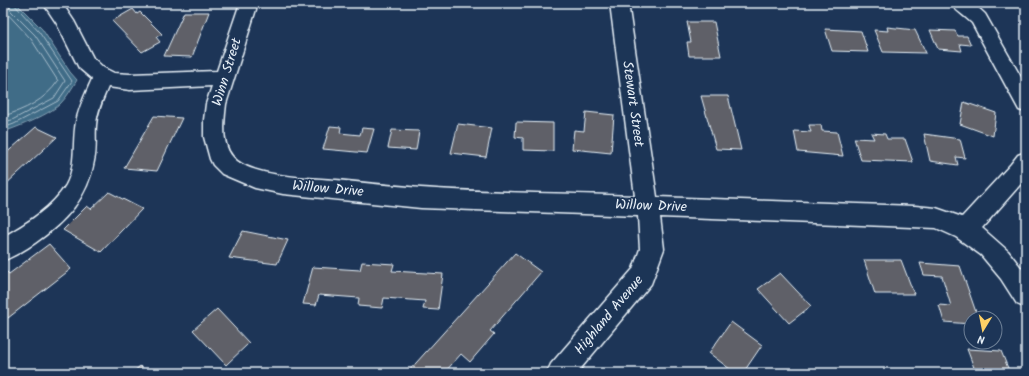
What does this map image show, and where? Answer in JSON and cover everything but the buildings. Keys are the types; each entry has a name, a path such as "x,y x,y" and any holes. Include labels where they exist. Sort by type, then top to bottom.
{"street":[{"path":"52,3 86,63 96,74 104,76 110,80 130,82 223,78"},
{"name":"Winn Street","path":"246,176 230,168 221,159 214,137 214,120 216,104 223,78 249,3"},
{"name":"Stewart Street","path":"619,3 647,206"},
{"path":"959,3 979,18 1026,104"},
{"path":"3,250 27,235 55,214 72,196 79,182 83,164 86,140 86,121 91,104 104,76"},
{"path":"965,230 1019,171 1026,161"},
{"name":"Willow Drive","path":"246,176 283,185 421,198 936,218 965,230 998,256 1026,296"},
{"name":"Highland Avenue","path":"560,373 643,276 652,249 647,206"}],"water":[{"path":"3,3 16,3 42,29 70,72 77,80 65,98 56,107 34,120 3,132"}]}
